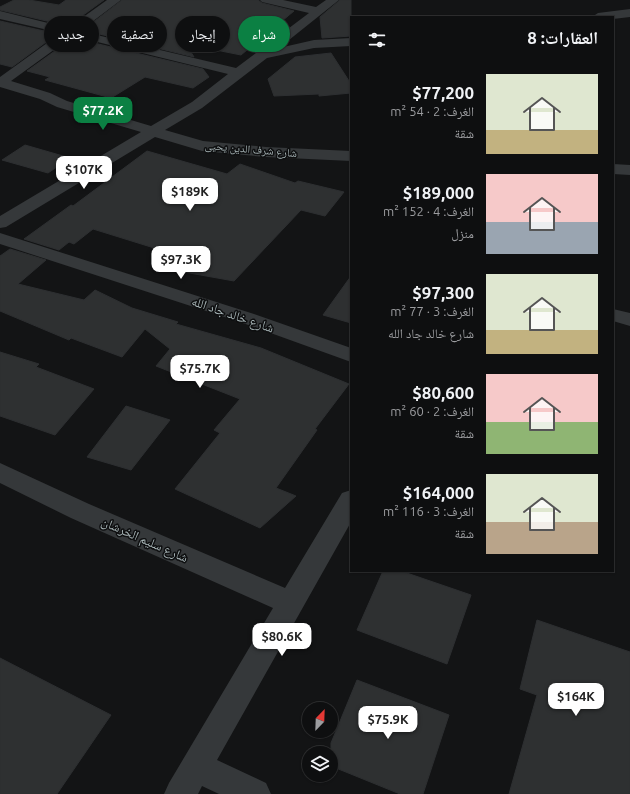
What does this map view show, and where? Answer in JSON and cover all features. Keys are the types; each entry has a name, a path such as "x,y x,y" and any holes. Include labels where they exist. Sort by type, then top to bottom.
{"street":[{"path":"93,16 115,0"},
{"path":"266,0 318,11"},
{"path":"2,220 197,106 333,0"},
{"path":"604,16 630,13"},
{"path":"0,15 44,25"},
{"path":"614,17 626,27"},
{"path":"293,32 297,37 314,44"},
{"path":"99,38 240,73"},
{"path":"263,55 314,44 350,42"},
{"path":"4,78 44,51"},
{"name":"شارع شرف الدين يحيى","path":"4,78 20,88 62,104 202,146 221,149 350,156"},
{"name":"شارع شرف الدين يحيى","path":"4,78 45,102 62,104"},
{"path":"614,169 630,170"},
{"name":"شارع خالد جاد الله","path":"0,238 247,318 350,355"},
{"name":"شارع سليم الخرشان","path":"0,472 80,511 290,603"},
{"path":"180,794 350,502"},
{"path":"196,767 255,794"}],"building":[{"path":"14,0 29,0 59,5 66,0 104,0 82,16 44,16 44,20 0,10 0,7"},
{"path":"122,0 258,0 262,3 294,11 288,16 238,16 238,52 245,52 241,55 226,52 230,52 230,16 175,16 175,52 191,52 194,57 167,50 167,16 107,16 107,36 99,34 99,18"},
{"path":"340,0 351,0 350,36 322,38 320,17"},
{"path":"0,21 44,31 44,44 12,67 0,64"},
{"path":"99,44 107,46 107,52 132,52 203,69 209,77 193,88 145,77 111,98 45,80 50,77 27,71 53,52 99,52"},
{"path":"331,53 350,82 350,93 319,96 319,94 274,96 268,79 295,57"},
{"path":"25,145 70,158 48,173 2,160"},
{"path":"147,151 227,174 240,164 295,183 298,181 344,192 325,216 301,210 234,281 184,272 196,261 93,229 74,244 69,242 59,250 24,239 71,205 73,206"},
{"path":"10,249 46,260 18,284 84,300 95,290 132,308 178,322 176,324 261,348 349,384 315,429 317,430 276,488 296,496 260,528 175,489 220,433 214,430 240,399 156,366 170,349 145,329 122,357 71,338 69,340 0,311 0,256"},
{"path":"350,277 350,323 323,315"},
{"path":"0,352 39,364 36,367 94,389 55,435 0,416"},
{"path":"126,406 170,420 131,470 87,457"},
{"path":"383,572 404,572 471,595 447,664 357,630"},
{"path":"537,620 630,652 630,794 509,794 537,695 520,689"},
{"path":"0,658 111,715 57,794 0,794"},
{"path":"357,680 449,715 423,794 400,794 338,769 338,746 331,746 331,743 333,738 338,738 338,726"}]}
